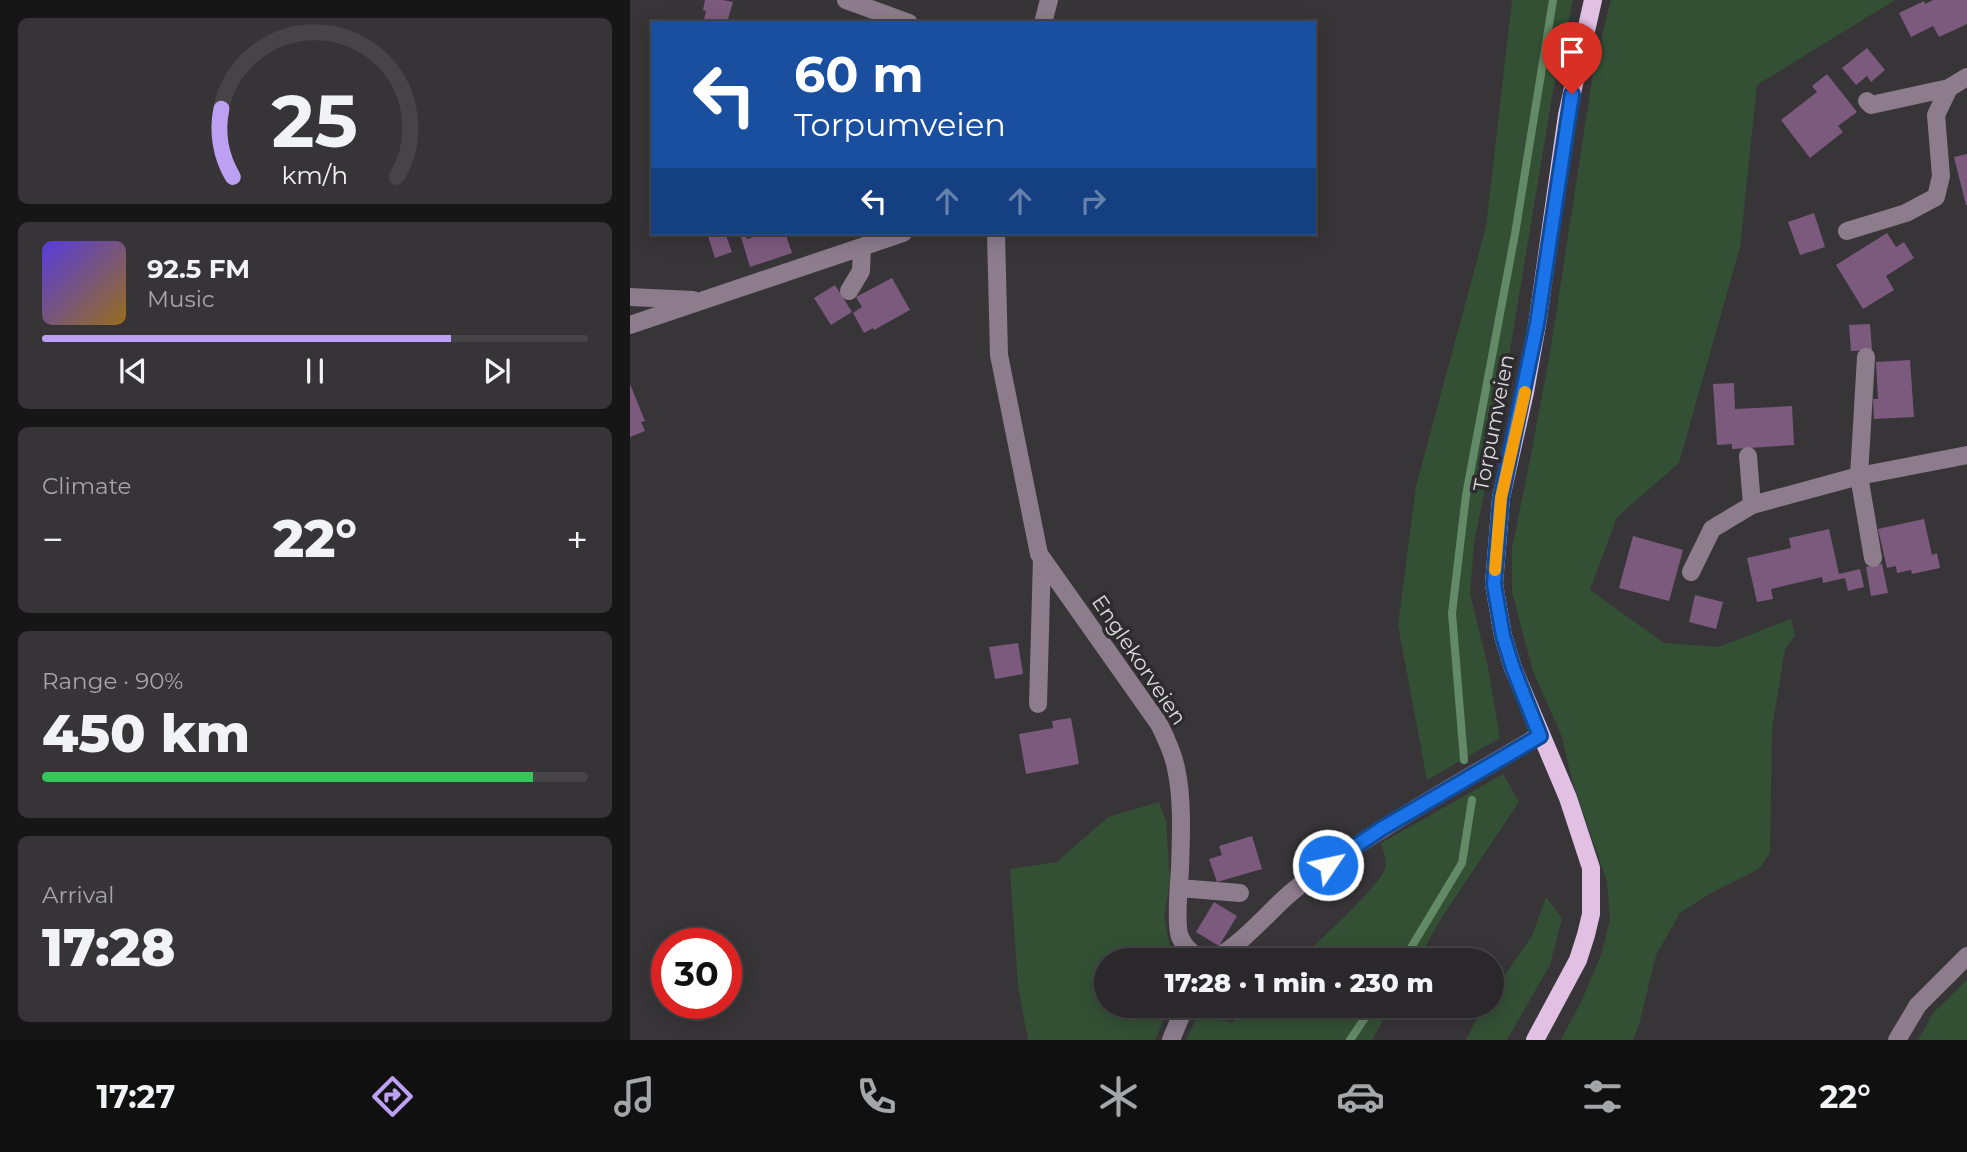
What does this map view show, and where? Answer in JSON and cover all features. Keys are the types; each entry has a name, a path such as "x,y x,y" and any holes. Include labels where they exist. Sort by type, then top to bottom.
{"main road":[{"name":"Torpumveien","path":"1535,1040 1578,960 1591,914 1591,868 1568,798 1513,668 1506,647 1494,584 1501,498 1537,324 1567,115 1593,0"}],"street":[{"path":"846,0 904,21"},
{"path":"1044,21 1049,0"},
{"path":"1867,101 1871,105 1949,88 1967,77"},
{"path":"1847,231 1906,213 1936,197 1941,176 1936,115 1949,88"},
{"path":"633,322 897,235"},
{"name":"Englekorveien","path":"996,235 999,355 1039,554 1159,724 1171,752 1177,769 1181,834 1179,935 1187,948"},
{"path":"849,291 861,271 862,247"},
{"path":"630,297 704,300"},
{"path":"1866,357 1859,476 1873,558"},
{"path":"1691,572 1712,529 1752,505 1859,476 1967,455"},
{"path":"1748,456 1752,505"},
{"path":"1038,704 1041,558"},
{"name":"Englekorveien","path":"1231,948 1311,877 1381,829 1540,736"},
{"path":"1179,888 1240,893"},
{"path":"1897,1040 1918,1005 1967,956"},
{"path":"1171,1040 1180,1018"}],"green space":[{"path":"1512,0 1573,0 1553,91 1495,440 1474,543 1470,594 1488,667 1500,738 1427,780 1398,625 1416,486 1486,227"},
{"path":"1611,0 1895,0 1757,85 1740,247 1679,463 1617,517 1590,590 1664,643 1718,647 1791,619 1795,636 1785,649 1772,729 1770,853 1759,869 1709,894 1680,913 1656,955 1633,1040 1561,1040 1583,998 1602,952 1610,919 1607,882 1572,780 1562,737 1533,671 1512,592 1512,548 1551,347 1594,67"},
{"path":"1503,774 1519,802 1424,948 1312,948 1362,899 1383,874 1386,862 1381,843"},
{"path":"1159,802 1166,821 1170,881 1164,916 1170,948 1094,948 1094,1018 1165,1018 1155,1040 1028,1040 1018,986 1010,869 1057,862 1108,817"},
{"path":"1546,897 1562,918 1550,965 1507,1040 1466,1040 1477,1018 1504,1018 1504,976 1532,936"},
{"path":"1967,980 1967,1040 1918,1040 1934,1012"},
{"path":"1196,1018 1216,1018 1232,1023 1237,1018 1384,1018 1372,1040 1186,1040"}],"building":[{"path":"705,0 733,2 728,19 732,21 704,21 706,11 703,10"},
{"path":"1933,0 1967,0 1967,24 1939,37 1933,26 1911,37 1899,13 1924,1 1925,4"},
{"path":"1867,48 1885,70 1871,82 1867,76 1856,85 1842,68"},
{"path":"1827,74 1857,112 1838,126 1843,132 1810,158 1781,120 1817,92 1812,86"},
{"path":"1967,154 1967,205 1966,205 1954,157"},
{"path":"1814,213 1825,247 1800,255 1788,222"},
{"path":"1887,233 1896,247 1904,242 1914,258 1886,276 1894,290 1863,309 1836,265"},
{"path":"708,235 726,235 732,252 715,258"},
{"path":"745,235 747,239 760,235 786,235 792,253 750,267 741,237"},
{"path":"892,278 910,310 864,333 853,313 862,307 856,297"},
{"path":"835,285 852,312 831,325 814,298"},
{"path":"1870,324 1872,350 1851,351 1849,325"},
{"path":"1910,360 1914,417 1874,419 1873,399 1878,399 1876,362"},
{"path":"1734,383 1735,409 1792,406 1794,445 1732,449 1732,444 1717,445 1713,384"},
{"path":"630,384 645,421 641,422 645,431 630,437"},
{"path":"1924,519 1932,555 1937,553 1940,568 1912,574 1911,570 1897,573 1896,566 1887,568 1878,529"},
{"path":"1829,529 1839,574 1860,569 1864,587 1848,591 1845,578 1823,583 1822,577 1771,589 1773,599 1757,602 1747,558 1791,548 1789,538"},
{"path":"1633,536 1683,550 1669,601 1619,588"},
{"path":"1882,564 1888,593 1871,596 1866,567"},
{"path":"1695,595 1723,602 1716,629 1689,622"},
{"path":"1018,643 1023,674 995,679 989,647"},
{"path":"1071,718 1079,764 1026,774 1019,734 1053,728 1052,721"},
{"path":"1252,836 1262,869 1217,882 1209,859 1222,855 1219,846"},
{"path":"1214,902 1237,916 1219,946 1196,932"}],"waterway":[{"path":"1464,760 1452,613 1466,495 1515,234 1553,0"},
{"path":"1411,948 1462,863 1472,800"},
{"path":"1350,1040 1365,1018"}],"slow traffic":[{"path":"1495,570 1501,498 1525,392"}],"route":[{"path":"1328,865 1381,829 1540,736 1503,636 1494,584 1501,498 1537,324 1572,94"}]}
